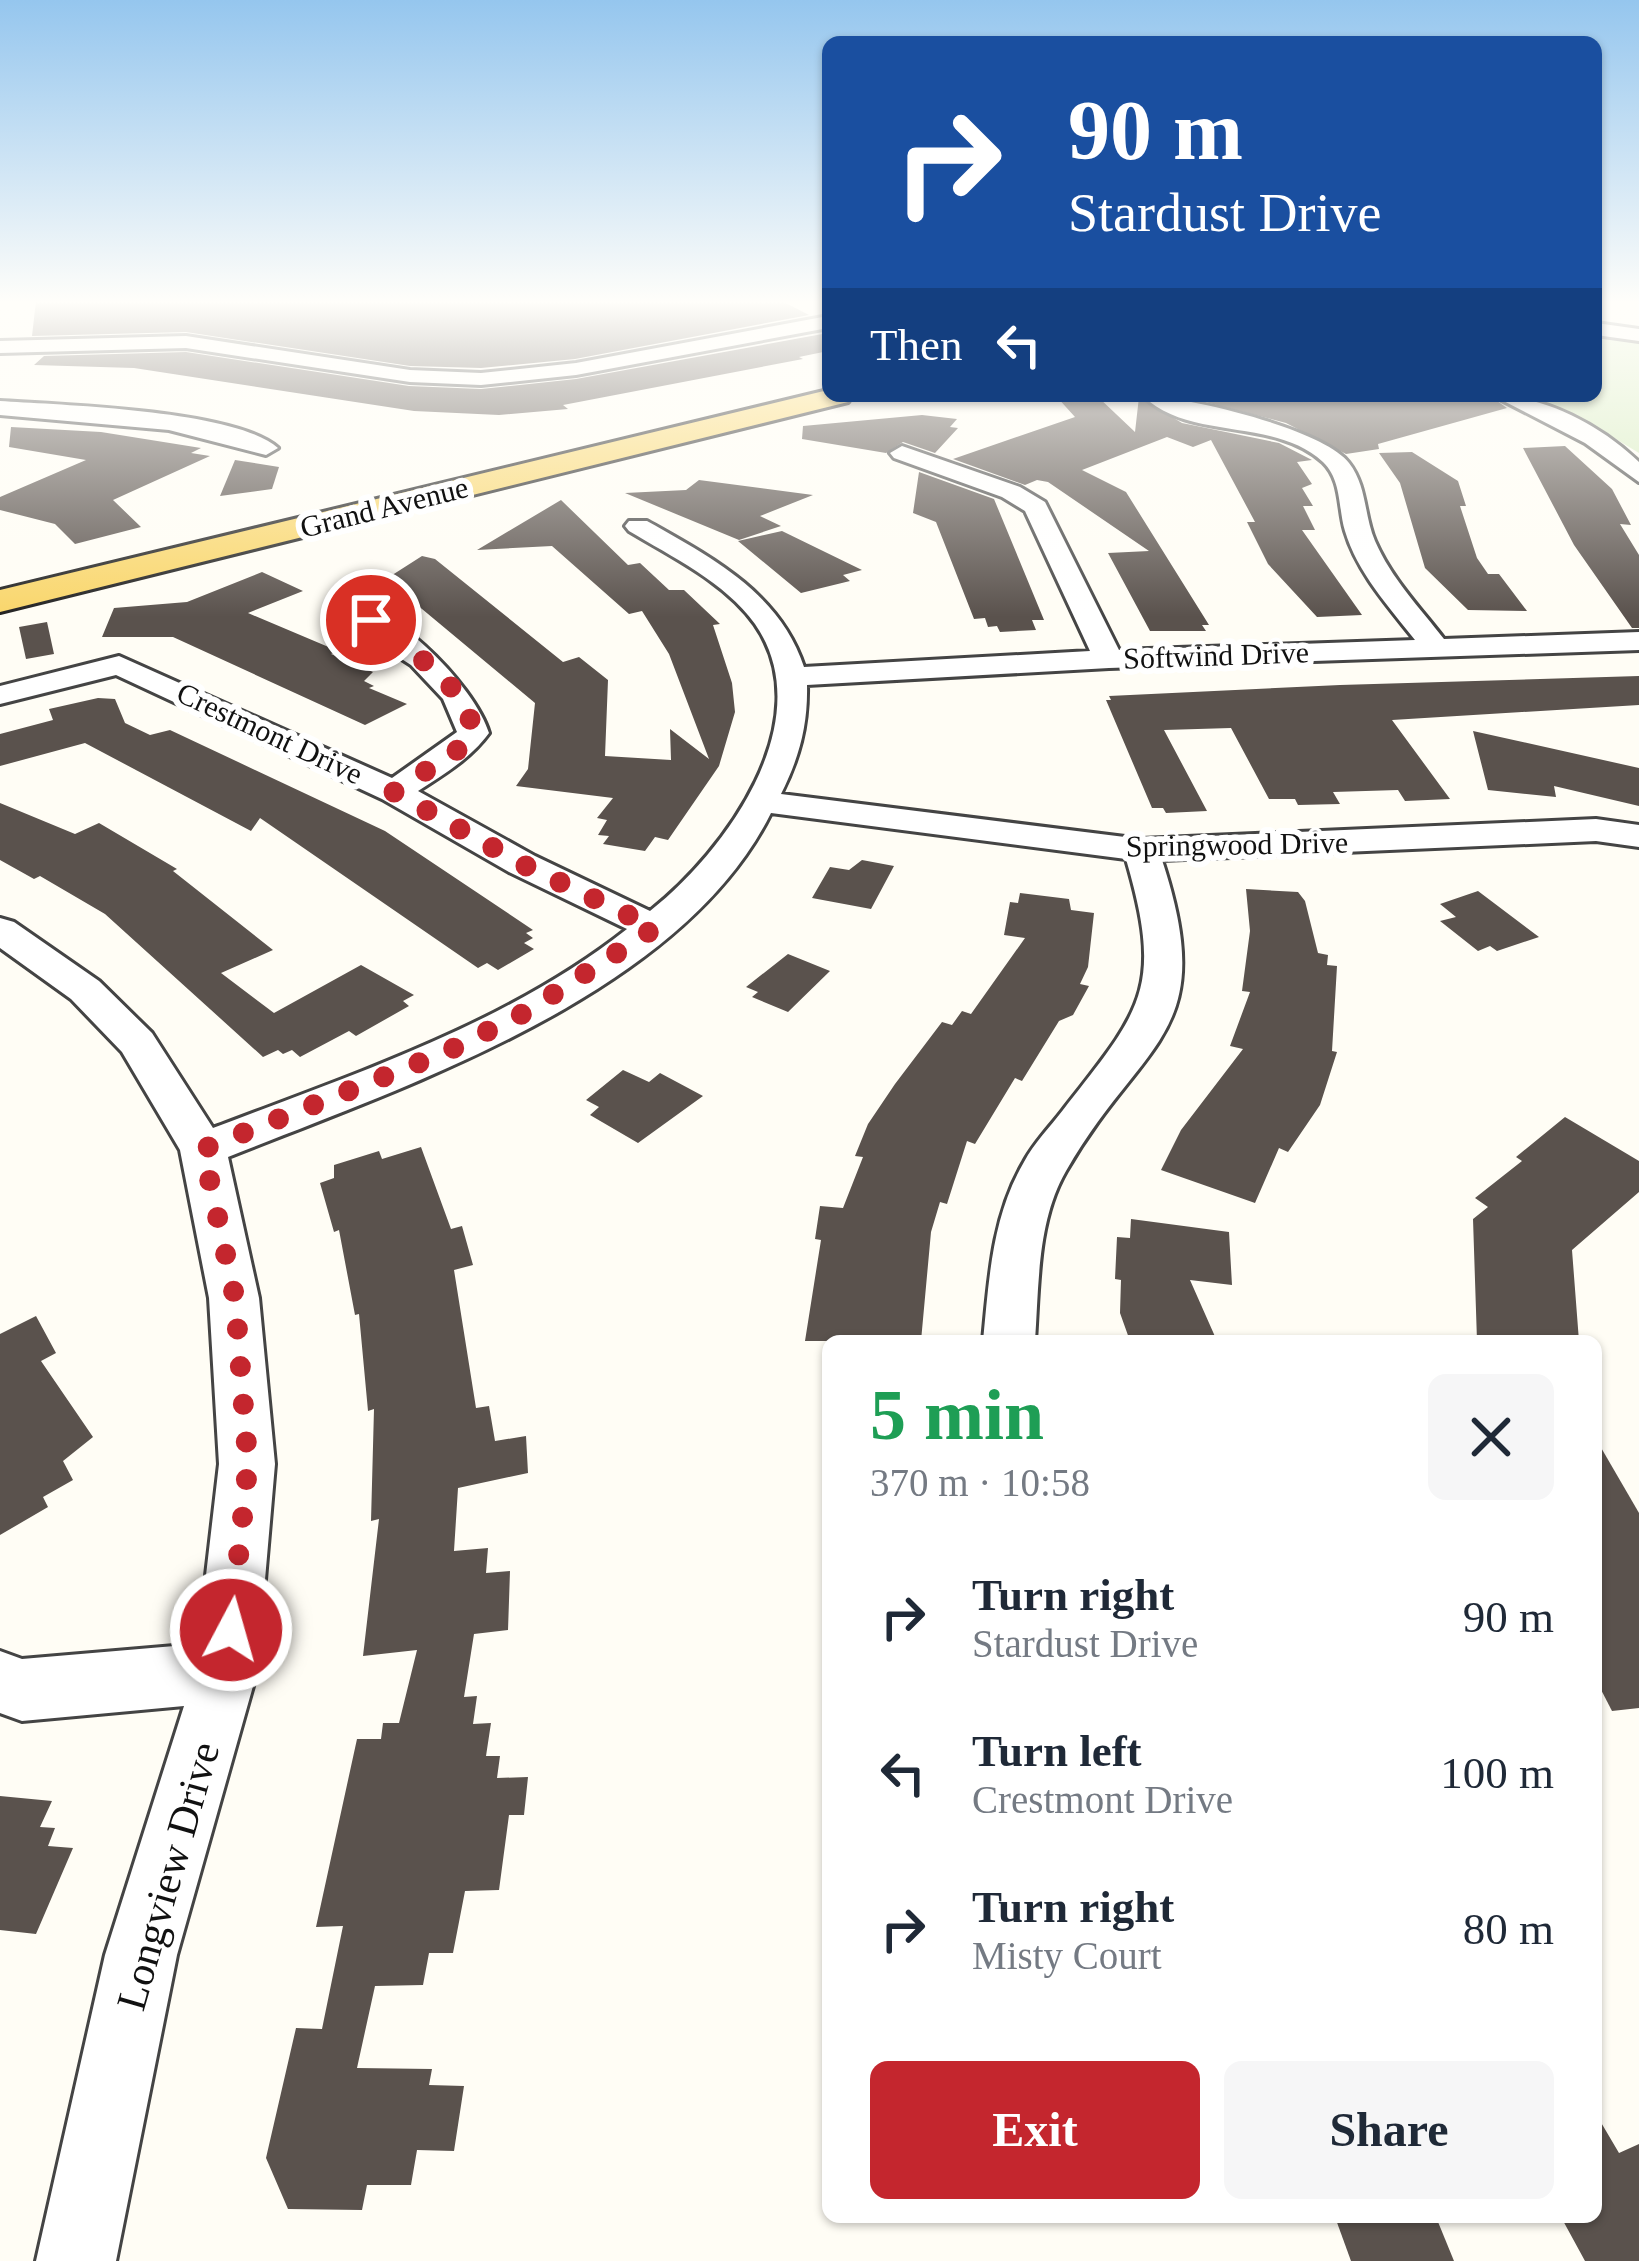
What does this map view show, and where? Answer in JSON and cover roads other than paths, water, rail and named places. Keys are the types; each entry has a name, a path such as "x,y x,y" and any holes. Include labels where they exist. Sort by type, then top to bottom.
{"main road":[{"name":"Grand Avenue","path":"0,579 718,407"},
{"name":"Grand Avenue","path":"0,601 795,407"}],"street":[{"path":"1179,407 1292,435 1317,446 1340,465 1352,486 1362,544 1436,648"},
{"path":"1531,407 1571,423 1617,451 1639,475"},
{"path":"0,408 90,415 239,437 266,448"},
{"path":"902,452 1011,492 1036,507 1108,659"},
{"path":"203,1149 446,1052 526,1012 655,928 736,845 766,802 791,730 793,677 781,638 761,609 708,566 638,526"},
{"path":"340,610 371,620 461,696 471,715 473,733 459,749 394,792"},
{"name":"Softwind Drive","path":"793,677 1108,659 1639,641"},
{"name":"Crestmont Drive","path":"0,694 119,665 394,792 522,864 655,928"},
{"name":"Springwood Drive","path":"766,802 1141,850 1596,830 1639,836"},
{"path":"1009,1335 1017,1242 1043,1168 1141,1039 1162,994 1165,950 1158,905 1141,850"},
{"name":"Longview Drive","path":"0,930 85,990 136,1043 203,1149 235,1298 248,1464 226,1672 141,1954 76,2261"},
{"path":"0,1682 22,1690 226,1672"}]}
